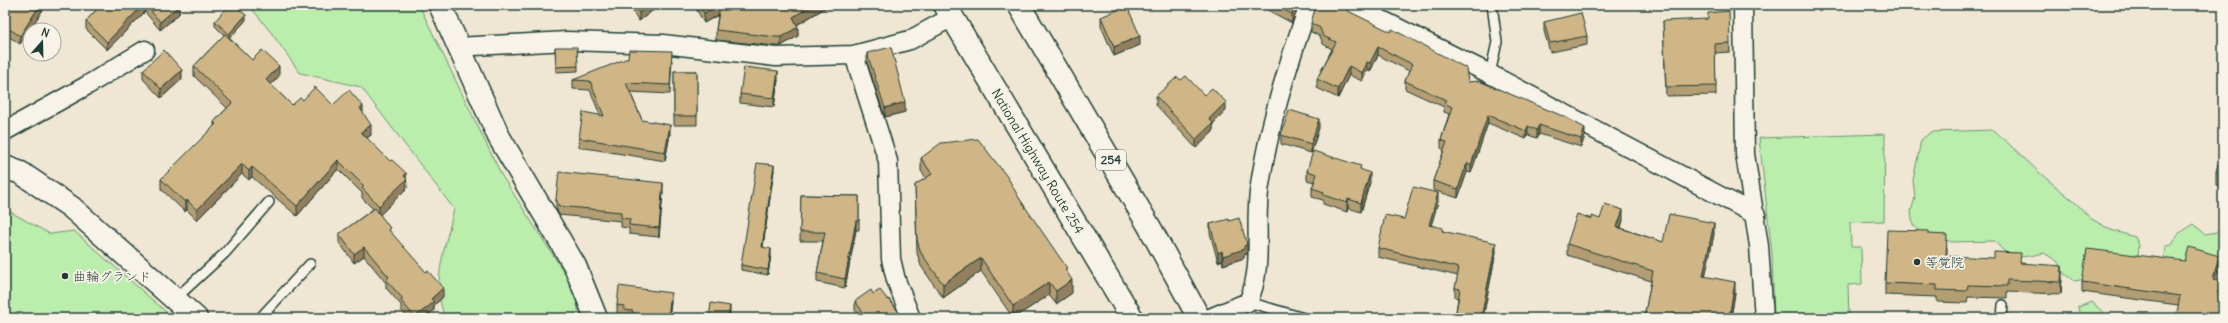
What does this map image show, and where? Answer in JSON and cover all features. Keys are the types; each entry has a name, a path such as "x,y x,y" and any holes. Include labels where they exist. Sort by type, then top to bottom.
{"main road":[{"path":"440,5 499,137 575,266 596,318"},
{"name":"254","path":"1019,5 1104,146 1199,318"},
{"name":"National Highway Route 254","path":"949,11 1132,318"},
{"path":"5,167 21,173 72,206 196,318"}],"street":[{"path":"1210,318 1248,302 1254,287 1257,270 1259,186 1295,44 1309,5"},
{"path":"1352,5 1490,74 1756,215"},
{"path":"1743,5 1745,154 1756,215 1764,318"},
{"path":"458,46 567,41 663,44 776,57 854,55 910,40 949,11"},
{"path":"5,131 86,86 145,50"},
{"path":"854,55 888,161 891,259 896,280 911,318"}],"lane":[{"path":"1490,74 1497,42 1492,5"},
{"path":"175,299 225,253 269,202"},
{"path":"260,318 310,264"},
{"path":"1248,302 1304,318"},
{"path":"2002,318 2003,305"}],"green space":[{"path":"249,5 419,5 502,176 573,286 580,318 446,318 441,306 439,279 454,209 361,87 300,73"},
{"path":"1994,130 2041,174 2077,204 2090,218 2111,230 2135,237 2139,245 2138,256 2090,278 2075,281 2064,274 2057,261 2044,253 2023,257 2016,256 2005,252 1995,241 1951,242 1938,235 1923,234 1913,225 1911,212 1915,197 1913,181 1921,140 1931,132"},
{"path":"1885,134 1884,221 1850,222 1851,247 1861,247 1862,284 1848,285 1849,318 1774,318 1772,254 1759,138"},
{"name":"曲輪グランド","path":"5,209 50,234 74,231 173,318 5,318"},
{"path":"2194,224 2205,234 2223,231 2223,274 2186,262 2171,266 2164,257 2165,246 2172,245 2178,234"},
{"path":"2092,302 2107,316 2107,318 2080,318 2078,307"}],"building":[{"path":"12,5 40,5 29,22 22,22 22,33 20,36 5,26 5,16"},
{"path":"101,5 143,5 107,42 86,21"},
{"path":"146,5 179,5 179,6 160,22"},
{"path":"229,5 235,5 246,15 229,34 215,21"},
{"path":"634,5 649,5 639,13"},
{"path":"699,5 718,5 704,13"},
{"path":"720,5 813,5 793,17 798,27 781,37 776,37 716,30"},
{"path":"1274,5 1295,5 1292,14"},
{"path":"1316,5 1343,5 1348,7 1346,10 1391,32 1392,29 1466,68 1468,82 1479,81 1565,117 1585,128 1581,139 1539,125 1537,130 1528,126 1526,131 1488,115 1471,165 1467,163 1458,189 1433,181 1447,142 1441,140 1452,107 1444,103 1446,100 1405,81 1412,64 1378,47 1370,63 1367,62 1362,73 1349,66 1338,89 1317,79 1336,42 1323,36 1320,28 1311,23"},
{"path":"1127,6 1140,36 1114,47 1101,17"},
{"path":"1729,11 1730,43 1715,44 1716,86 1666,87 1663,21 1708,19 1708,13"},
{"path":"1581,13 1587,36 1550,43 1544,22"},
{"path":"225,34 252,60 262,50 279,66 266,80 292,105 300,98 303,100 315,87 333,105 349,90 363,106 360,108 371,125 361,132 390,161 392,160 406,173 404,176 407,179 379,206 362,188 364,186 338,160 297,206 252,167 249,171 242,164 197,210 187,200 185,202 161,179 216,124 214,122 232,103 194,66"},
{"path":"555,47 577,47 578,66 556,67"},
{"path":"891,47 905,102 885,108 867,53"},
{"path":"164,50 182,70 161,89 143,70"},
{"path":"629,50 672,51 670,85 626,83 642,120 670,125 665,152 579,138 583,112 604,116 590,81 573,80 628,58"},
{"path":"744,67 778,71 774,98 740,94"},
{"path":"674,71 697,71 697,116 674,116"},
{"path":"1186,76 1204,95 1212,88 1226,102 1209,119 1213,123 1196,139 1156,96 1177,77 1181,80"},
{"path":"1289,110 1319,119 1311,144 1281,135"},
{"path":"978,139 1008,178 1019,198 1067,268 1065,269 1072,280 1056,291 1049,282 1013,306 981,258 943,284 921,253 917,240 915,185 932,174 921,158 941,143"},
{"path":"2223,148 2223,174 2216,172"},
{"path":"1313,151 1361,166 1360,169 1370,173 1361,203 1348,199 1347,203 1323,195 1324,192 1312,188 1317,174 1307,171"},
{"path":"757,163 774,165 762,247 771,249 768,270 741,265"},
{"path":"559,172 663,183 659,228 629,225 630,219 621,218 621,212 559,206 556,199"},
{"path":"1413,187 1438,193 1429,225 1443,228 1442,231 1496,243 1481,318 1455,318 1460,289 1455,288 1459,268 1378,248 1385,215 1404,219"},
{"path":"801,195 859,196 859,221 856,221 845,279 817,273 825,232 800,232"},
{"path":"1605,204 1623,210 1617,227 1663,242 1669,214 1714,223 1703,276 1735,282 1729,318 1703,318 1674,313 1673,318 1644,318 1653,271 1567,244 1577,214 1592,219 1592,216 1600,219"},
{"path":"375,208 390,228 388,229 426,272 428,271 443,288 431,299 434,302 415,317 401,301 403,299 386,280 389,277 364,247 354,254 339,234"},
{"path":"1239,218 1247,244 1244,246 1244,249 1223,256 1222,251 1218,253 1210,224"},
{"path":"1887,230 1928,231 1928,234 1947,235 1946,256 1994,258 1994,252 2021,253 2020,263 2062,266 2061,282 2007,280 2007,286 1968,285 1967,291 1937,290 1937,285 1885,283"},
{"path":"2189,247 2219,256 2213,279 2223,281 2223,318 2176,318 2180,296 2082,282 2087,249 2185,261"},
{"path":"619,286 671,293 668,318 657,318 633,314 633,311 624,310 624,306 617,305"},
{"path":"871,290 873,294 880,290 888,300 889,299 903,318 867,318 855,301"},
{"path":"711,303 730,306 728,318 709,318"}],"place":[{"name":"等覚院","path":"1917,262"},
{"name":"曲輪グランド","path":"65,276"}]}
